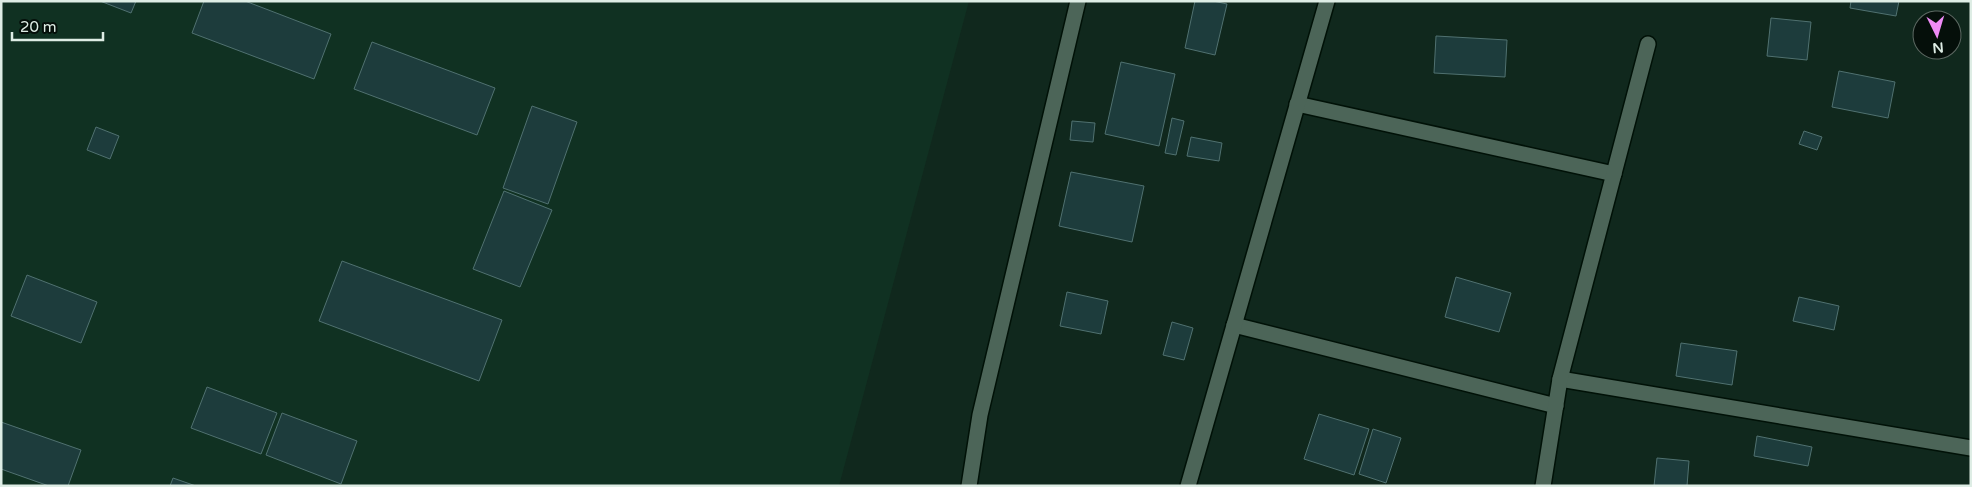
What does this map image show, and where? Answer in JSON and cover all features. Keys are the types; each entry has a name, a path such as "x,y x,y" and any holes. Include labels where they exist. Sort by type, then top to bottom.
{"street":[{"path":"969,486 980,415 1078,1"},
{"path":"1188,486 1326,1"},
{"path":"1543,486 1560,379 1648,44"},
{"path":"1297,104 1614,174"},
{"path":"1234,326 1556,406"},
{"path":"1560,379 1971,448"}],"shaded area":[{"path":"1,1 969,1 839,486 1,486"}],"building":[{"path":"100,1 136,1 131,13"},
{"path":"204,1 245,1 331,34 314,79 192,33"},
{"path":"1195,1 1213,1 1227,4 1215,55 1185,48"},
{"path":"1851,1 1899,1 1896,16 1850,8"},
{"path":"1771,18 1811,22 1807,60 1767,56"},
{"path":"1436,36 1507,40 1505,77 1434,73"},
{"path":"372,42 495,88 477,135 354,89"},
{"path":"1121,62 1175,74 1159,146 1105,134"},
{"path":"1839,71 1895,82 1888,118 1832,107"},
{"path":"532,106 577,122 548,204 503,188"},
{"path":"1172,118 1184,121 1176,155 1165,153"},
{"path":"1072,121 1095,123 1093,142 1070,140"},
{"path":"96,127 119,136 110,159 87,150"},
{"path":"1804,131 1822,137 1817,150 1799,144"},
{"path":"1191,137 1222,143 1219,161 1187,156"},
{"path":"1071,172 1144,186 1132,242 1059,226"},
{"path":"504,191 552,210 520,287 473,269"},
{"path":"342,261 502,320 479,381 319,321"},
{"path":"27,275 97,302 81,343 11,316"},
{"path":"1456,277 1511,293 1499,332 1445,317"},
{"path":"1067,292 1108,301 1101,334 1060,326"},
{"path":"1799,297 1839,306 1834,330 1793,321"},
{"path":"1172,322 1193,328 1184,360 1163,355"},
{"path":"1681,343 1737,351 1732,385 1676,376"},
{"path":"207,387 277,413 261,454 191,428"},
{"path":"282,413 357,441 341,484 266,455"},
{"path":"1319,414 1369,429 1354,475 1304,459"},
{"path":"1,422 81,450 68,486 49,486 1,469"},
{"path":"1373,429 1401,438 1386,483 1359,474"},
{"path":"1757,436 1812,447 1808,466 1754,456"},
{"path":"1657,458 1689,461 1687,486 1654,486"},
{"path":"173,478 196,486 170,486"}]}
